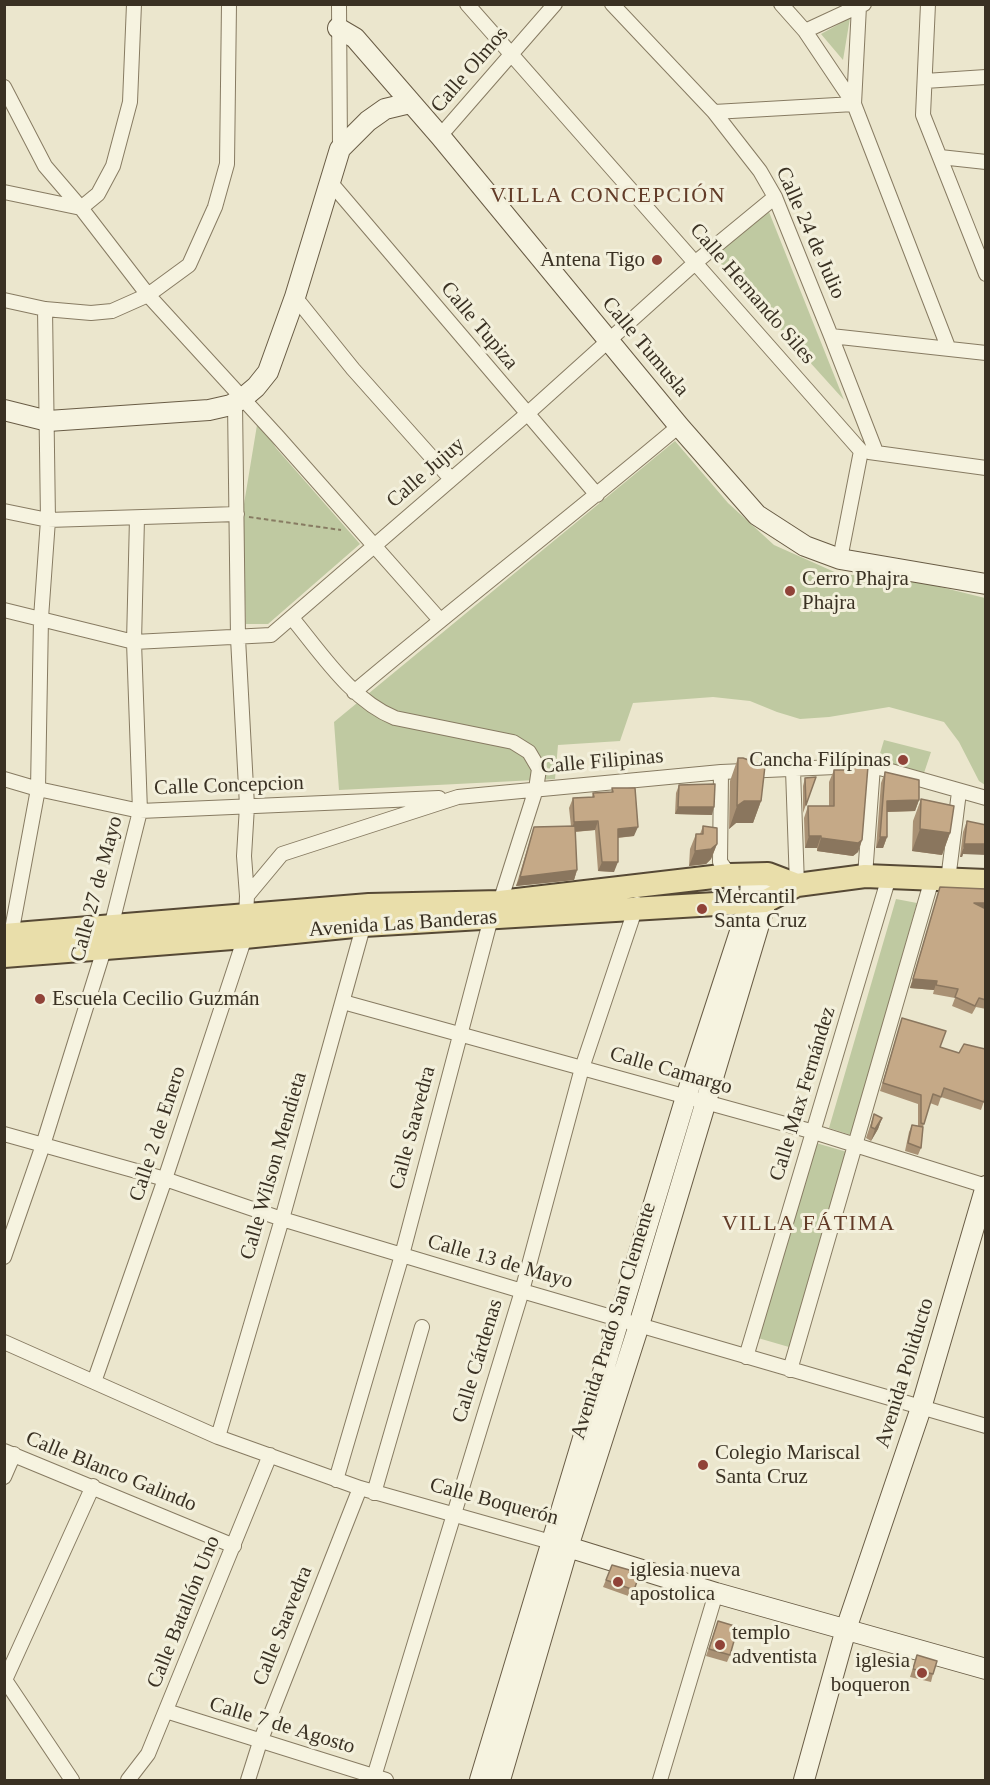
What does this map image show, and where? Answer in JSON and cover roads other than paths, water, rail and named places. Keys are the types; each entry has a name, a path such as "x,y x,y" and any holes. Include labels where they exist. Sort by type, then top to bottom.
{"main road":[{"name":"Avenida Las Banderas","path":"496,910 642,884 750,875 797,885"},
{"name":"Avenida Las Banderas","path":"7,945 111,927 246,916 636,908 750,901 797,885 865,876 986,881"},
{"name":"Avenida Las Banderas","path":"7,945 105,948 246,916"}],"street":[{"path":"81,208 98,194 113,166 130,102 134,4"},
{"path":"4,300 45,309 91,313 112,311 148,295 189,265 215,207 227,164 229,4"},
{"path":"4,410 48,421 210,410 239,401 256,387 268,372 295,297 340,148 339,4"},
{"name":"Calle Hernando Siles","path":"467,4 861,451"},
{"name":"Calle Olmos","path":"440,136 555,4"},
{"name":"Calle 24 de Julio","path":"612,4 714,112 760,171 775,197 876,452"},
{"path":"781,4 805,31 854,104 948,347"},
{"path":"928,4 923,115 986,274"},
{"path":"805,31 862,5 854,104"},
{"name":"Calle Tumusla","path":"338,27 355,38 440,136 679,426 757,515 805,546 840,559 986,584"},
{"path":"925,81 986,77"},
{"path":"4,87 45,166 81,208 148,295 239,401 364,533 440,620"},
{"path":"340,148 384,109 410,103"},
{"path":"714,112 854,104"},
{"path":"940,157 986,162"},
{"name":"Calle Tupiza","path":"331,183 597,495"},
{"path":"4,192 81,208"},
{"name":"Calle Jujuy","path":"238,638 271,635 292,618 609,342 696,262 775,197"},
{"path":"295,297 353,369 451,479"},
{"path":"7,945 38,789 40,618 48,520 45,309"},
{"path":"831,336 948,347 986,353"},
{"path":"239,401 238,638 247,806 244,856 246,916"},
{"path":"354,692 679,426"},
{"path":"840,559 861,451 986,468"},
{"path":"4,511 48,520 237,514"},
{"name":"Calle 27 de Mayo","path":"4,1257 43,1145 105,948 140,811 134,642 137,518"},
{"path":"4,610 134,642 238,638"},
{"path":"292,618 354,692 380,712 395,718 513,742 529,752 539,769 536,789"},
{"path":"865,876 873,766"},
{"name":"Calle Filipinas","path":"246,916 282,854 458,797 721,772 873,766 986,798"},
{"path":"793,770 797,885"},
{"path":"721,772 720,862 750,875"},
{"name":"Calle Concepcion","path":"4,779 38,789 140,811 458,797"},
{"name":"Calle Saavedra","path":"336,1480 402,1255 459,1035 496,910 536,789"},
{"path":"790,1370 855,1145 940,880 959,792"},
{"name":"Avenida Prado San Clemente","path":"480,1780 560,1545 639,1325 695,1100 750,901 750,875"},
{"name":"Calle Max Fernández","path":"747,1357 889,877"},
{"name":"Calle Cárdenas","path":"378,1779 453,1516 522,1291 582,1068 642,884"},
{"name":"Calle Wilson Mendieta","path":"218,1437 367,915"},
{"name":"Calle 2 de Enero","path":"94,1382 165,1179 246,916"},
{"name":"Calle Camargo","path":"342,1002 814,1132 985,1186"},
{"name":"Avenida Prado San Clemente","path":"500,1780 620,1318 695,1100"},
{"name":"Calle 13 de Mayo","path":"4,1134 165,1179 282,1219 522,1291 986,1426"},
{"name":"Avenida Poliducto","path":"804,1780 846,1629 921,1408 985,1186"},
{"path":"374,1493 422,1327"},
{"name":"Calle Boquerón","path":"4,1342 218,1437 374,1493 560,1545 716,1593 985,1667"},
{"path":"4,1478 9,1453"},
{"name":"Calle Blanco Galindo","path":"9,1453 234,1546"},
{"name":"Calle Batallón Uno","path":"128,1780 148,1754 270,1455"},
{"path":"72,1780 4,1680 93,1486"},
{"name":"Calle Saavedra","path":"248,1780 260,1742 360,1488"},
{"path":"660,1780 716,1593"},
{"name":"Calle 7 de Agosto","path":"166,1712 378,1779"}],"place":[{"name":"Antena Tigo","path":"657,260"},
{"name":"Cerro Phajra Phajra","path":"790,591"},
{"name":"Cancha Filípinas","path":"903,760"},
{"name":"Mercantil Santa Cruz","path":"702,909"},
{"name":"Escuela Cecilio Guzmán","path":"40,999"},
{"name":"Colegio Mariscal Santa Cruz","path":"703,1465"},
{"name":"iglesia nueva apostolica","path":"618,1582"},
{"name":"templo adventista","path":"720,1645"},
{"name":"iglesia boqueron","path":"922,1673"}],"district":[{"name":"VILLA CONCEPCIÓN","path":"608,196"},
{"name":"VILLA FÁTIMA","path":"809,1224"}]}
